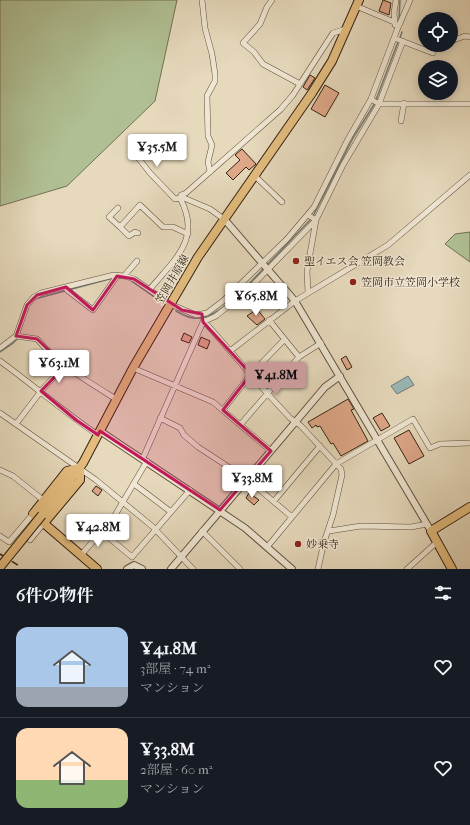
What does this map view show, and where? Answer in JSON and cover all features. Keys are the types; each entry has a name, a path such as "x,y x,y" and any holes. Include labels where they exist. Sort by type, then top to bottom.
{"main road":[{"name":"笠岡井原線","path":"0,567 80,468 133,368 198,257 312,93 332,61 358,3"},
{"path":"44,523 80,480 80,468 67,471 33,514 44,523 82,554 97,569"},
{"path":"452,569 429,527 470,506"}],"street":[{"path":"202,0 204,28 212,54 215,74 215,81 207,96 208,136 212,146 208,162 210,172"},
{"path":"272,0 267,7 260,24 243,43 254,52 263,64 300,84"},
{"path":"0,348 18,336 27,305 34,297 108,276 116,278 124,276 134,279 170,304 209,321 289,242 312,217 375,101 399,40 394,22 396,0"},
{"path":"397,30 410,0"},
{"path":"358,3 394,22"},
{"path":"132,150 175,199 183,197 280,110 300,84 333,33 346,29"},
{"path":"458,38 465,36 470,37"},
{"path":"399,40 418,47"},
{"path":"340,163 375,101 399,40"},
{"path":"375,101 470,104"},
{"path":"402,121 404,103"},
{"path":"254,176 282,202"},
{"path":"230,351 295,301 388,245 470,176"},
{"path":"82,554 102,532 123,503 134,484 145,460 160,418 203,318 225,304 242,289 289,242 312,217 327,189"},
{"path":"183,197 210,209 225,220 295,301 321,342 429,527"},
{"path":"150,289 178,254 188,234 189,224 183,197"},
{"path":"120,227 140,205 163,227 173,227 188,234"},
{"path":"118,208 109,217 128,236 135,232 138,233"},
{"path":"308,293 307,271 312,217"},
{"path":"124,276 136,261"},
{"path":"66,288 94,310 116,278"},
{"path":"203,318 267,393 295,422 301,426 341,469 342,474 329,531 324,542 318,569"},
{"path":"269,320 299,357"},
{"path":"18,336 37,339 47,351 64,366 116,399"},
{"path":"223,410 251,374 284,340"},
{"path":"240,424 299,357 321,342"},
{"path":"0,361 40,390 76,420 145,460 220,510 268,546 292,569"},
{"path":"16,424 40,390 64,366"},
{"path":"133,368 213,402 271,451"},
{"path":"171,569 325,387 340,376"},
{"path":"0,413 80,468 156,530 193,569"},
{"path":"160,418 180,428 184,434 198,447 247,479 292,517"},
{"path":"268,546 336,464 413,419 430,448 440,444 470,443"},
{"path":"274,501 320,446"},
{"path":"0,470 13,476 44,500"},
{"path":"134,484 171,512"},
{"path":"142,569 130,567 132,557 190,490"},
{"path":"0,536 9,542 33,514"},
{"path":"30,540 44,523"},
{"path":"329,531 361,526 429,527"},
{"path":"202,531 240,569"},
{"path":"102,532 132,557"},
{"path":"407,569 437,542"}],"highlighted area":[{"path":"117,276 134,279 182,310 202,314 203,322 251,374 223,410 271,451 220,510 100,431 98,435 76,420 41,391 65,366 37,339 16,336 27,305 37,295 66,287 93,310"}],"green space":[{"path":"0,0 177,0 155,101 67,186 0,206"},
{"path":"470,232 470,262 445,244 455,234"}],"water":[{"path":"408,376 414,385 397,394 391,386"}],"building":[{"path":"383,0 391,3 389,15 379,11"},
{"path":"310,75 315,78 307,90 303,87"},
{"path":"325,85 339,93 325,117 311,109"},
{"path":"242,149 256,164 249,170 246,167 233,180 226,173 240,160 235,155"},
{"path":"257,309 265,319 257,325 247,316"},
{"path":"184,333 192,337 189,343 181,340"},
{"path":"201,337 210,341 207,349 198,345"},
{"path":"346,356 352,367 347,370 341,359"},
{"path":"348,399 354,409 351,410 368,441 341,456 333,443 331,444 320,426 317,427 316,425 312,428 308,422"},
{"path":"382,413 390,426 381,431 373,418"},
{"path":"409,430 424,456 409,464 394,438"},
{"path":"96,486 102,490 98,496 92,491"},
{"path":"249,493 259,500 254,505 246,498"}],"waterway":[{"path":"399,20 400,0"},
{"path":"400,38 402,32"},
{"path":"376,100 398,42"},
{"path":"313,216 353,138 375,103"},
{"path":"267,265 311,219"},
{"path":"176,311 193,318 202,318 212,314 232,300 264,268"},
{"path":"35,299 113,278"},
{"path":"130,280 160,301"},
{"path":"0,352 18,338"}],"railway":[{"path":"0,554 24,569"},
{"path":"0,562 12,569"}],"place":[{"name":"聖イエス会 笠岡教会","path":"296,261"},
{"name":"笠岡市立笠岡小学校","path":"353,282"},
{"name":"妙乗寺","path":"298,544"}]}
